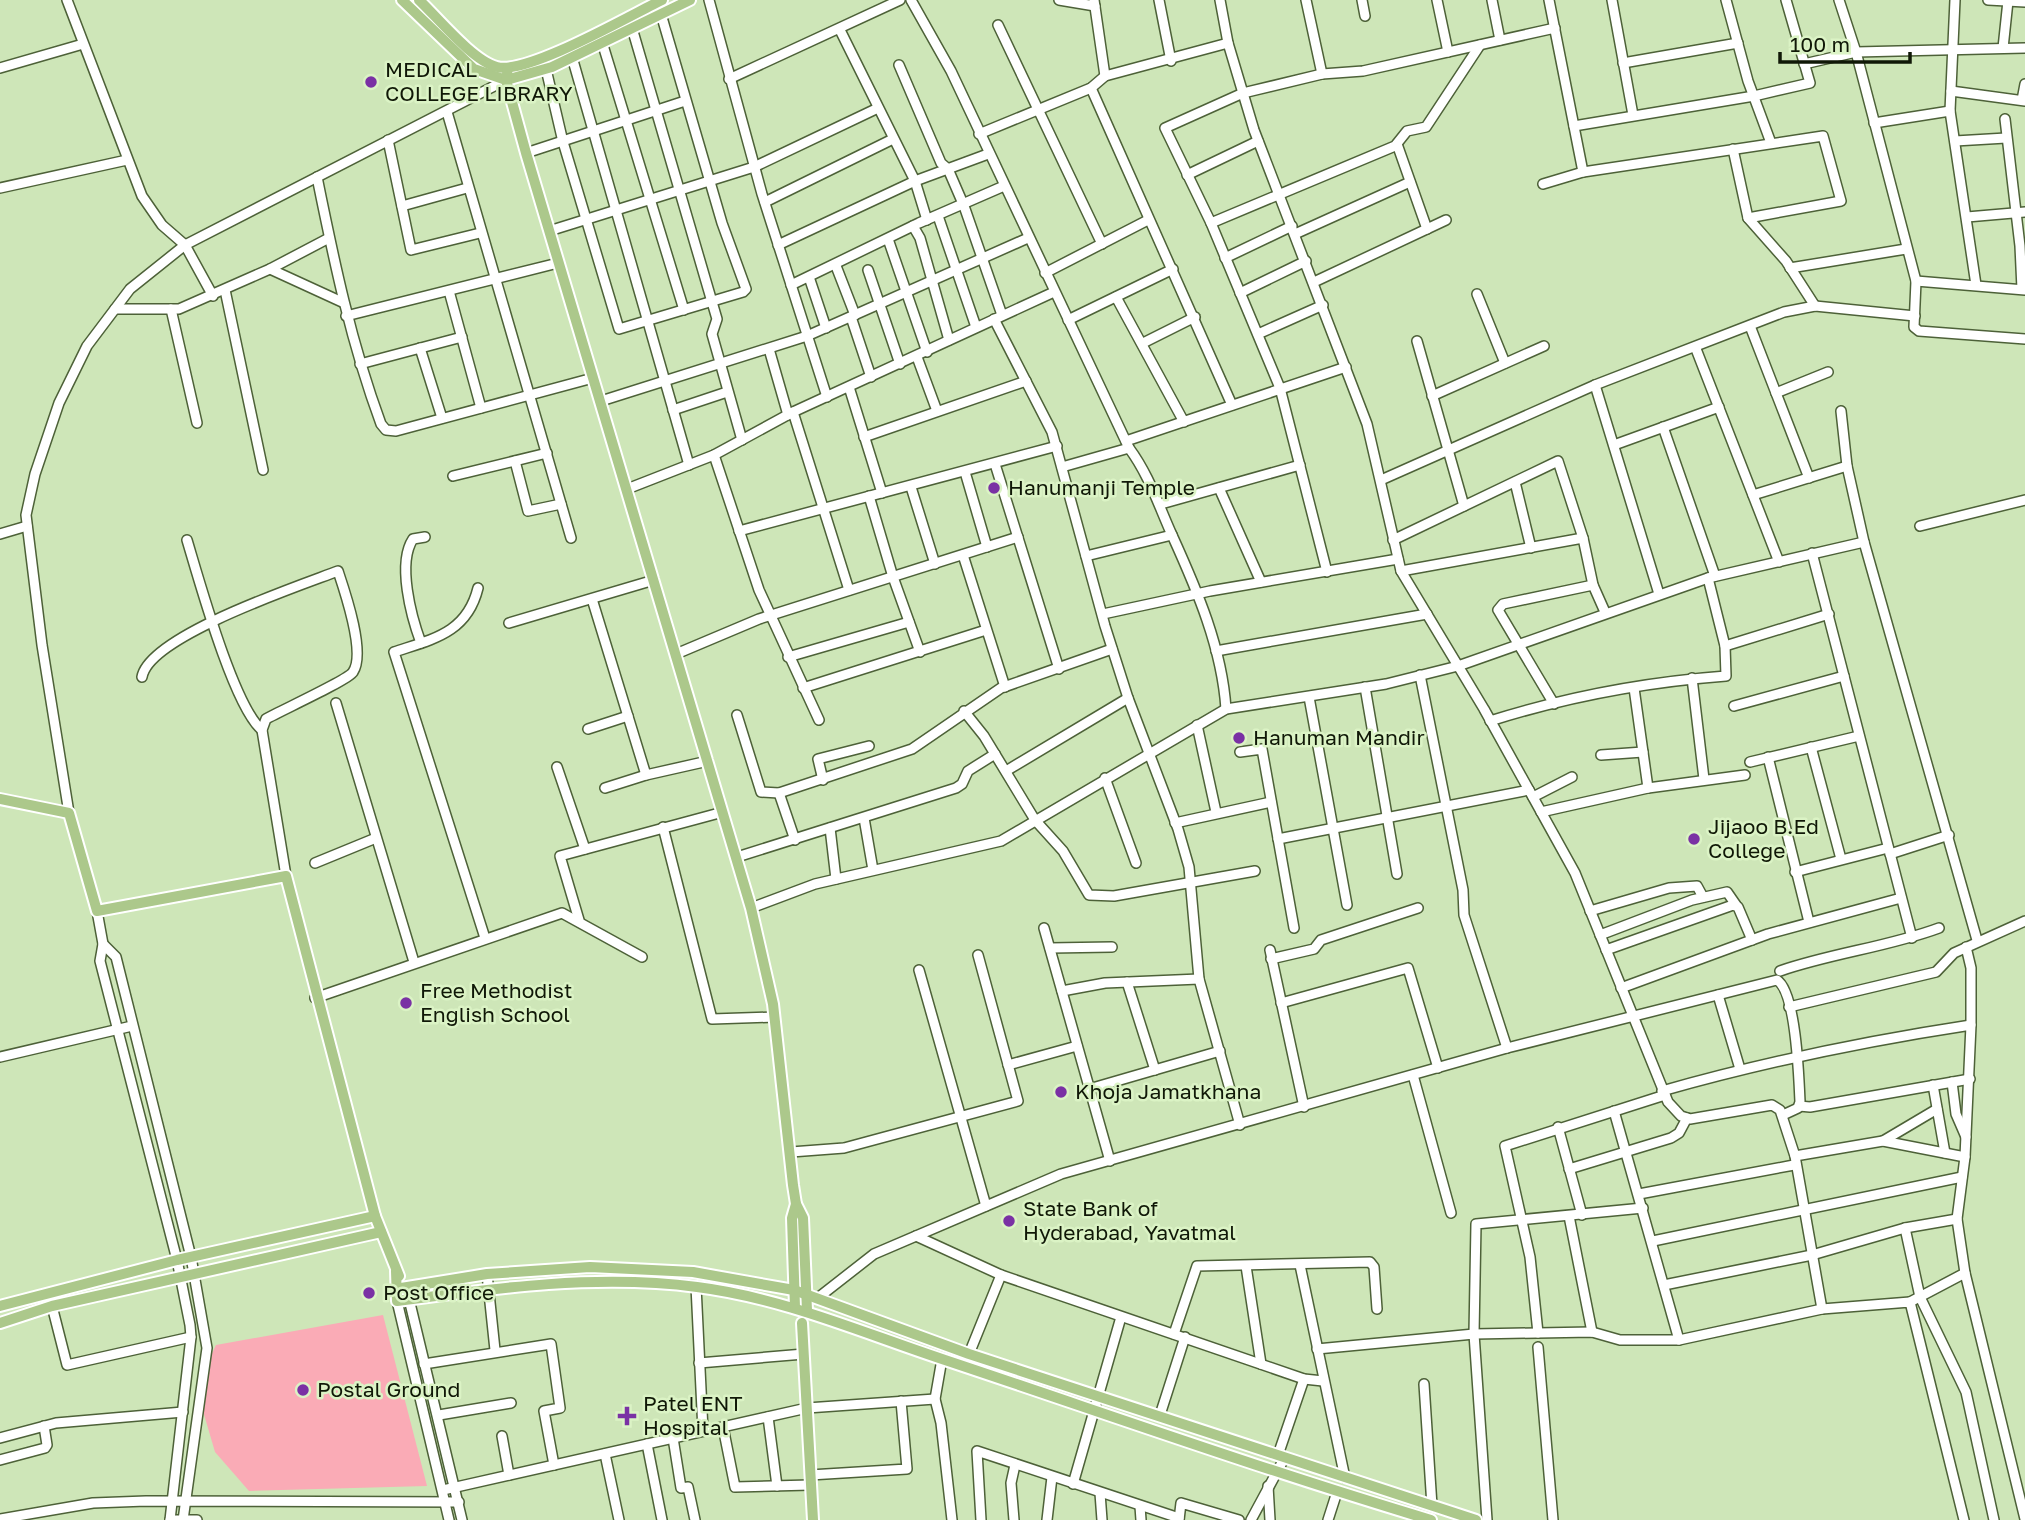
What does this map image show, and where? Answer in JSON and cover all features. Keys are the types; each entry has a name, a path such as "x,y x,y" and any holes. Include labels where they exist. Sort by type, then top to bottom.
{"main road":[{"path":"402,0 474,69 506,80 546,69 690,0"},
{"path":"419,0 475,53 490,64 508,68 548,56 662,0"},
{"path":"508,68 506,80 526,153 751,908 775,1017 796,1204 803,1218 807,1310"},
{"path":"0,799 69,813 97,911 286,876 315,998 375,1216 396,1271 407,1287 409,1300"},
{"path":"795,1307 792,1218 796,1204"},
{"path":"0,1306 177,1260 375,1216"},
{"path":"0,1323 52,1306 381,1232"},
{"path":"395,1289 487,1274 590,1267 680,1271 794,1290 969,1353 1476,1520"},
{"path":"396,1271 397,1301 488,1289 606,1282 696,1286 795,1307 1096,1409 1274,1473 1431,1520"},
{"path":"802,1323 813,1520"}],"street":[{"path":"67,0 142,196 162,225 185,245 214,296"},
{"path":"709,0 754,167 827,397"},
{"path":"729,79 900,0"},
{"path":"911,0 951,71 1127,445 1143,468 1161,504 1198,593 1216,651 1226,709"},
{"path":"1059,0 1094,3 1105,76"},
{"path":"1159,0 1171,61"},
{"path":"1220,0 1228,44 1258,141 1367,425 1401,571 1490,720 1576,873 1632,1016 1673,1109 1686,1118 1700,1119 1772,1105 1783,1115 1795,1160 1822,1309"},
{"path":"1306,0 1322,74"},
{"path":"1362,0 1365,16"},
{"path":"1437,0 1448,52"},
{"path":"1492,0 1500,40"},
{"path":"1549,0 1583,172"},
{"path":"1612,0 1633,115"},
{"path":"1726,0 1754,96 1771,143"},
{"path":"1574,126 1754,96 1810,83 1786,0"},
{"path":"1955,0 1950,111 1976,285"},
{"path":"1988,0 2025,2"},
{"path":"1842,1 1916,281 1914,327 1919,331 2025,340"},
{"path":"2003,48 2004,1"},
{"path":"546,69 563,142 619,329 712,302 746,289 709,181 661,14"},
{"path":"998,24 1101,244"},
{"path":"632,28 717,319 712,334 742,440"},
{"path":"1327,572 1280,388 1211,223 1165,128 1243,93 1322,74 1363,71 1555,29"},
{"path":"840,30 915,181 927,220"},
{"path":"602,43 684,310"},
{"path":"1623,64 1738,43"},
{"path":"0,68 83,44"},
{"path":"979,134 1091,88 1105,76 1171,61 1228,44"},
{"path":"1211,223 1397,145 1407,131 1430,124 1443,97 1480,45"},
{"path":"1804,64 1856,51 1952,47 2025,48"},
{"path":"572,57 688,465"},
{"path":"899,65 964,206 998,317 1057,446 1112,649 1175,823 1191,882 1199,979 1240,1125"},
{"path":"69,813 42,645 26,515 35,474 59,403 87,346 130,289 185,245 506,80"},
{"path":"1951,91 2023,101 2025,84"},
{"path":"1091,88 1232,405"},
{"path":"526,153 685,102"},
{"path":"549,231 754,167 878,108"},
{"path":"1874,123 1950,111"},
{"path":"447,112 480,233 531,394 571,538"},
{"path":"1916,281 2024,289 2020,213 2005,119"},
{"path":"1543,184 1583,172 1823,136 1841,201 1748,218"},
{"path":"1955,141 2006,138"},
{"path":"765,202 893,139"},
{"path":"388,140 411,250 480,233"},
{"path":"1186,175 1258,141"},
{"path":"1397,145 1427,229"},
{"path":"1733,149 1748,218 1790,268 1815,306"},
{"path":"778,245 915,181 988,154"},
{"path":"0,188 127,160"},
{"path":"317,177 342,302 360,364 381,424 386,430 396,431 593,378"},
{"path":"1225,258 1410,183"},
{"path":"791,285 836,266 913,226 1004,187"},
{"path":"402,206 467,188"},
{"path":"1967,217 2020,213"},
{"path":"938,216 976,327"},
{"path":"1045,273 1148,220"},
{"path":"1314,282 1446,220"},
{"path":"913,226 920,238 949,340"},
{"path":"115,309 171,309 214,296 329,238"},
{"path":"601,401 719,366 807,336 955,268 1028,238"},
{"path":"888,240 906,291 937,411"},
{"path":"1790,268 1906,250"},
{"path":"1240,293 1306,261"},
{"path":"346,316 558,263"},
{"path":"836,266 871,377"},
{"path":"270,269 342,302"},
{"path":"1068,320 1173,269"},
{"path":"868,270 900,365"},
{"path":"809,277 826,328"},
{"path":"225,290 263,470"},
{"path":"449,291 481,408"},
{"path":"627,489 714,455 790,414 1054,292"},
{"path":"1477,294 1505,363"},
{"path":"1116,297 1184,422"},
{"path":"1258,334 1323,305"},
{"path":"1381,480 1595,386 1696,349 1784,312 1815,306 1915,316"},
{"path":"171,309 197,423"},
{"path":"1143,343 1195,317"},
{"path":"1750,326 1809,478"},
{"path":"360,364 462,337"},
{"path":"1416,341 1464,506"},
{"path":"1432,396 1544,346"},
{"path":"420,348 442,418"},
{"path":"769,349 824,506 849,590"},
{"path":"1696,349 1779,562"},
{"path":"1062,467 1280,388 1346,368"},
{"path":"1776,393 1828,372"},
{"path":"864,437 1026,381"},
{"path":"1595,386 1659,594"},
{"path":"849,387 882,493"},
{"path":"673,410 727,393"},
{"path":"1614,445 1719,407"},
{"path":"1841,411 1847,466 1864,542 1950,835 1977,940"},
{"path":"1490,720 1634,688 1692,678 1726,676 1725,646 1712,577 1663,426"},
{"path":"739,531 824,506 911,486 1057,446"},
{"path":"453,476 547,453"},
{"path":"714,455 770,616 819,720"},
{"path":"515,461 528,511 561,504"},
{"path":"1393,540 1558,461 1583,538 1593,585 1605,612"},
{"path":"995,464 1059,669"},
{"path":"1161,504 1300,465"},
{"path":"1753,495 1847,466"},
{"path":"965,472 987,547"},
{"path":"1515,482 1531,548"},
{"path":"911,486 935,564"},
{"path":"1219,488 1261,583"},
{"path":"869,496 892,577 920,652"},
{"path":"1920,526 2025,500"},
{"path":"0,534 27,526"},
{"path":"1086,556 1172,535"},
{"path":"421,643 410,611 405,551 413,539 425,537"},
{"path":"676,654 770,616 1018,537"},
{"path":"1401,571 1583,538"},
{"path":"187,540 212,621 246,711 262,730"},
{"path":"751,908 836,879 1001,841 1226,709 1420,676 1458,666 1605,612 1712,577 1864,542"},
{"path":"1812,552 1912,938"},
{"path":"963,555 1005,687"},
{"path":"1103,614 1198,593 1398,559"},
{"path":"142,677 148,664 163,650 212,621 338,571 351,607 356,658 354,671 344,680 299,699 266,719 262,730 286,876"},
{"path":"509,623 654,580"},
{"path":"1554,704 1498,614 1499,606 1593,585"},
{"path":"478,588 474,603 461,624 421,643 394,652 485,937"},
{"path":"592,599 646,775"},
{"path":"1216,651 1427,614"},
{"path":"1725,646 1829,614"},
{"path":"788,657 909,622"},
{"path":"803,688 986,630"},
{"path":"737,715 761,792 779,793 912,749 948,726 964,711 1005,687 1112,649"},
{"path":"1420,676 1444,807 1463,890 1464,915 1507,1048"},
{"path":"1734,706 1844,676"},
{"path":"1692,678 1704,779"},
{"path":"1365,687 1397,874"},
{"path":"1634,688 1648,788"},
{"path":"1309,697 1347,905"},
{"path":"1006,771 1128,698"},
{"path":"336,703 414,962"},
{"path":"964,711 995,754 1035,820 1063,851 1089,895 1114,896 1255,872"},
{"path":"588,729 628,716"},
{"path":"1197,725 1216,812"},
{"path":"1750,762 1859,736"},
{"path":"823,779 818,758 869,746"},
{"path":"1811,747 1841,859"},
{"path":"1240,752 1262,749 1294,928"},
{"path":"1601,755 1643,752"},
{"path":"737,857 960,786 968,771 995,754"},
{"path":"1768,757 1809,922"},
{"path":"605,788 646,775 708,761"},
{"path":"557,767 585,849"},
{"path":"1541,812 1648,788 1745,775"},
{"path":"1278,839 1531,793 1572,777"},
{"path":"1105,778 1136,863"},
{"path":"779,793 795,840"},
{"path":"1175,823 1272,802"},
{"path":"579,920 560,856 723,812"},
{"path":"864,818 873,870"},
{"path":"663,827 712,1019 775,1017"},
{"path":"830,828 836,879"},
{"path":"1796,872 1841,859 1889,851 1950,835"},
{"path":"315,863 376,838"},
{"path":"1590,911 1669,888 1697,886 1703,897"},
{"path":"1600,935 1703,897 1727,892 1752,940"},
{"path":"1621,988 1768,934 1902,898"},
{"path":"1606,950 1736,905"},
{"path":"1304,1107 1270,955 1314,949 1321,940 1418,908"},
{"path":"97,911 103,944 100,961 181,1276 191,1337 170,1520 197,1520"},
{"path":"315,998 485,937 562,913 642,957"},
{"path":"1789,1007 1926,976 1941,969 1950,956 1977,940 2025,921"},
{"path":"1044,928 1110,1161"},
{"path":"1780,971 1810,960 1912,938 1939,928"},
{"path":"103,944 116,957 191,1257 207,1348 183,1520"},
{"path":"1050,948 1112,947"},
{"path":"1966,947 1972,968 1970,1079 1965,1157 1957,1219 1965,1273 2025,1519"},
{"path":"791,1152 844,1149 1018,1101 978,956"},
{"path":"1281,1003 1408,968 1438,1068"},
{"path":"919,970 986,1206"},
{"path":"1062,991 1127,982 1199,979"},
{"path":"819,1297 874,1254 1061,1174 1507,1048 1777,980 1786,989 1797,1056 1799,1106"},
{"path":"1127,982 1155,1070"},
{"path":"1718,995 1740,1069"},
{"path":"1538,1333 1530,1257 1505,1146 1740,1069 1875,1040 1971,1025"},
{"path":"0,1057 132,1026"},
{"path":"1008,1065 1077,1046"},
{"path":"1089,1090 1220,1051"},
{"path":"1413,1075 1451,1213"},
{"path":"1783,1115 1799,1106 1970,1079"},
{"path":"1952,1082 1957,1117 1966,1138"},
{"path":"1933,1085 1945,1153"},
{"path":"1639,1194 1883,1141 1937,1109"},
{"path":"1614,1111 1679,1340"},
{"path":"1569,1169 1675,1136 1686,1118"},
{"path":"1558,1127 1582,1214"},
{"path":"1883,1141 1965,1157"},
{"path":"1653,1241 1962,1177"},
{"path":"1487,1520 1474,1334 1476,1224 1643,1208"},
{"path":"1569,1216 1592,1332"},
{"path":"1664,1285 1812,1255 1905,1228 1957,1219"},
{"path":"1905,1228 1920,1297 1966,1392 1994,1520"},
{"path":"916,1236 1001,1275 1304,1379 1323,1381"},
{"path":"1174,1334 1197,1266 1370,1262 1374,1267 1377,1309"},
{"path":"1300,1265 1345,1478"},
{"path":"1246,1266 1261,1364"},
{"path":"1317,1349 1474,1334 1592,1332 1620,1340 1679,1340 1822,1309 1910,1302 1965,1273"},
{"path":"487,1274 495,1350"},
{"path":"969,1353 1001,1275"},
{"path":"696,1286 704,1431"},
{"path":"409,1300 439,1415 462,1520"},
{"path":"397,1301 449,1520"},
{"path":"1910,1302 1964,1520"},
{"path":"52,1306 67,1365 191,1337"},
{"path":"795,1307 802,1323"},
{"path":"802,1323 807,1310"},
{"path":"1073,1485 1121,1317"},
{"path":"1160,1415 1185,1338"},
{"path":"424,1364 495,1350 551,1343 560,1408 544,1411 554,1465"},
{"path":"1538,1347 1553,1520"},
{"path":"699,1363 804,1354"},
{"path":"942,1359 934,1399 942,1423 952,1520"},
{"path":"1251,1520 1281,1456 1304,1379"},
{"path":"1424,1384 1432,1506"},
{"path":"443,1490 807,1408 934,1399"},
{"path":"723,1427 734,1487 777,1486 907,1469 901,1402"},
{"path":"439,1415 511,1403"},
{"path":"0,1438 44,1426 183,1412"},
{"path":"768,1417 777,1486"},
{"path":"0,1460 45,1448 47,1445 44,1426"},
{"path":"502,1436 509,1475"},
{"path":"673,1438 681,1488 688,1486 695,1520"},
{"path":"647,1444 662,1520"},
{"path":"981,1520 976,1451 1179,1519 1181,1503 1239,1520"},
{"path":"605,1454 619,1520"},
{"path":"1014,1520 1011,1483 1015,1465"},
{"path":"1046,1520 1052,1477"},
{"path":"1268,1484 1270,1520"},
{"path":"1328,1520 1337,1492"},
{"path":"1100,1493 1102,1520"},
{"path":"0,1519 93,1503 459,1502"},
{"path":"1140,1506 1141,1520"}],"shaded area":[{"name":"Postal Ground","path":"383,1315 427,1486 249,1491 215,1452 203,1411 204,1370 216,1345"}],"place":[{"name":"MEDICAL COLLEGE LIBRARY","path":"371,82"},
{"name":"Hanumanji Temple","path":"994,488"},
{"name":"Hanuman Mandir","path":"1239,738"},
{"name":"Jijaoo B.Ed College","path":"1694,839"},
{"name":"Free Methodist English School","path":"406,1003"},
{"name":"Khoja Jamatkhana","path":"1061,1092"},
{"name":"State Bank of Hyderabad, Yavatmal","path":"1009,1221"},
{"name":"Post Office","path":"369,1293"},
{"name":"Postal Ground","path":"303,1390"},
{"name":"Patel ENT Hospital","path":"627,1416"}]}
